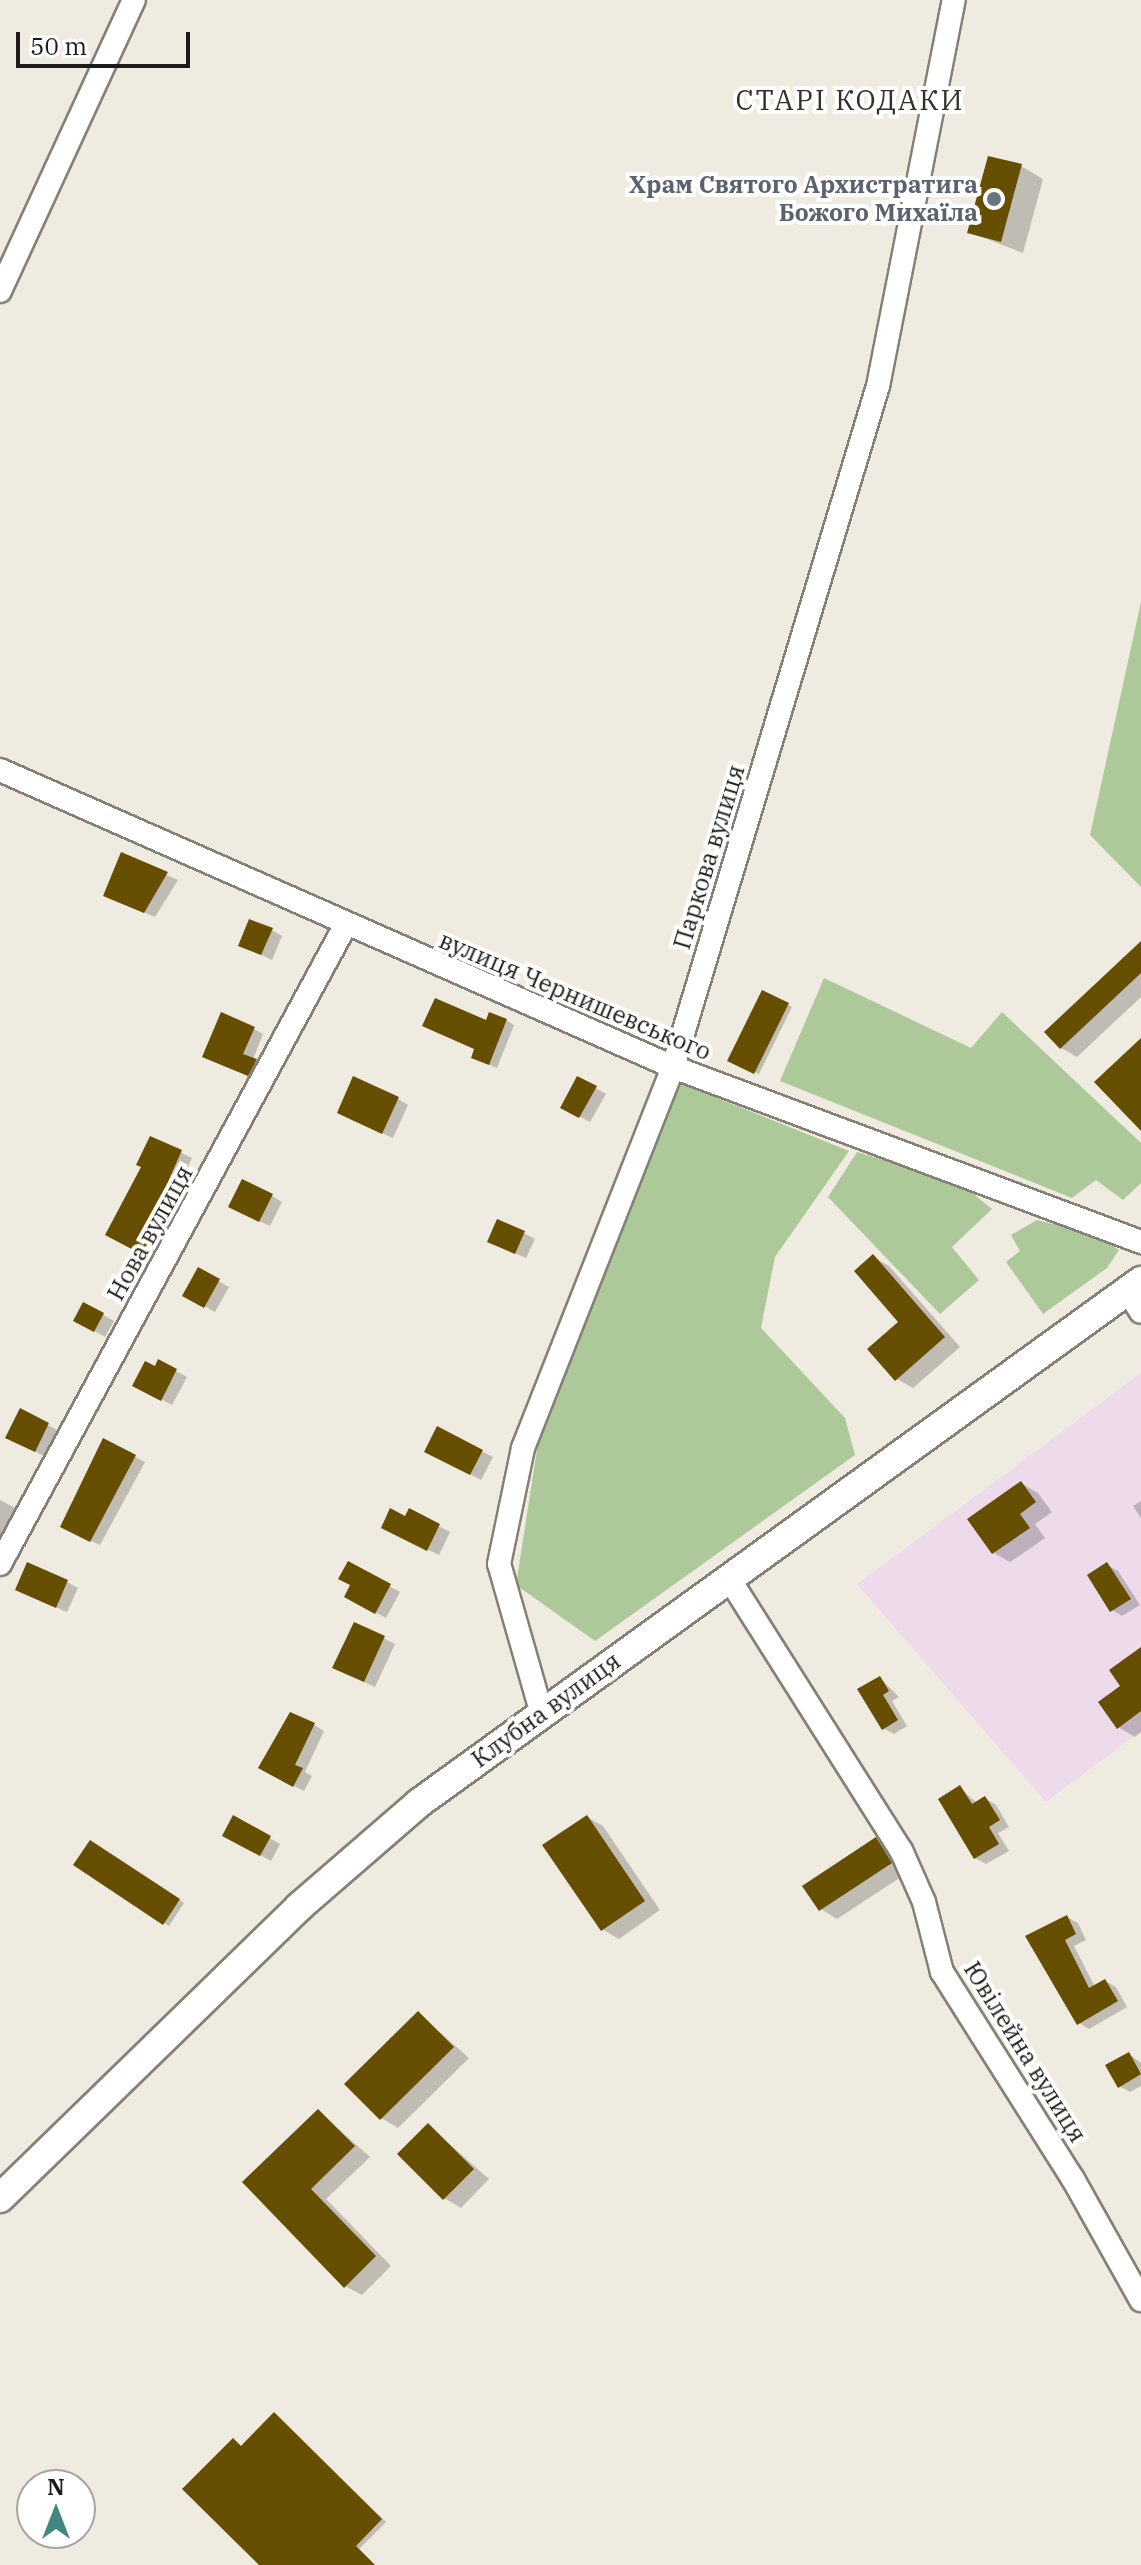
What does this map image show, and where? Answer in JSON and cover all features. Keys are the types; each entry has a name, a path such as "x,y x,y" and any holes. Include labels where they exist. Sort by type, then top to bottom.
{"street":[{"path":"0,291 134,0"},
{"name":"Паркова вулиця","path":"541,1711 499,1564 523,1448 673,1067 878,386 954,0"},
{"name":"вулиця Чернишевського","path":"0,770 345,926 673,1067 1141,1242"},
{"name":"Нова вулиця","path":"0,1564 345,926"},
{"name":"Клубна вулиця","path":"0,2198 299,1907 419,1803 541,1711 1137,1295"},
{"name":"Ювілейна вулиця","path":"730,1580 901,1850 924,1902 942,1972 1073,2179 1141,2300"}],"shaded area":[{"path":"1141,1373 1141,1731 1046,1802 857,1584"}],"green space":[{"path":"1141,602 1141,887 1090,835"},
{"path":"824,978 971,1048 1002,1012 1141,1143 1141,1183 1123,1200 1096,1180 1072,1198 780,1081"},
{"path":"675,1081 849,1151 775,1257 761,1328 845,1418 855,1455 595,1641 516,1585 538,1443"},
{"path":"857,1152 960,1183 992,1209 952,1247 979,1280 940,1314 828,1197"},
{"path":"1037,1220 1096,1235 1119,1250 1107,1268 1043,1314 1006,1262 1020,1251 1011,1235"}],"building":[{"name":"Храм Святого Архистратига Божого Михаїла","path":"988,156 1022,164 1001,242 967,233"},
{"path":"121,852 168,872 144,913 103,896"},
{"path":"249,919 273,928 261,955 238,946"},
{"path":"1141,941 1141,973 1060,1049 1044,1032"},
{"path":"762,990 789,1003 754,1074 727,1061"},
{"path":"435,998 486,1020 489,1012 507,1019 489,1065 471,1058 474,1049 422,1026"},
{"path":"221,1012 255,1027 243,1054 257,1059 248,1076 202,1057"},
{"path":"1141,1038 1141,1131 1094,1082"},
{"path":"353,1076 399,1097 382,1134 337,1113"},
{"path":"577,1076 597,1086 579,1118 560,1108"},
{"path":"150,1136 182,1150 156,1209 165,1213 143,1255 105,1235 141,1167 136,1165"},
{"path":"242,1179 273,1194 259,1222 228,1207"},
{"path":"497,1219 525,1231 515,1254 487,1242"},
{"path":"873,1254 945,1337 895,1381 867,1349 898,1322 854,1271"},
{"path":"198,1267 220,1279 204,1308 182,1296"},
{"path":"83,1302 104,1313 94,1332 73,1321"},
{"path":"158,1359 177,1369 161,1401 132,1386 145,1361 155,1366"},
{"path":"20,1408 49,1423 35,1452 5,1438"},
{"path":"437,1426 483,1450 470,1475 424,1452"},
{"path":"103,1438 136,1455 90,1542 60,1527"},
{"path":"1021,1481 1036,1502 1020,1514 1030,1528 992,1554 967,1519"},
{"path":"390,1508 405,1516 409,1508 440,1524 427,1551 381,1528"},
{"path":"348,1561 391,1584 375,1614 344,1597 350,1585 338,1579"},
{"path":"27,1562 68,1580 56,1608 15,1590"},
{"path":"1107,1562 1131,1599 1110,1612 1087,1575"},
{"path":"354,1622 385,1636 364,1682 332,1668"},
{"path":"1141,1647 1141,1711 1117,1729 1098,1702 1120,1686 1109,1670"},
{"path":"880,1676 889,1691 883,1695 898,1720 882,1730 857,1689"},
{"path":"290,1712 315,1723 295,1765 303,1768 293,1787 258,1768"},
{"path":"960,1785 972,1804 985,1796 1000,1820 989,1827 999,1844 974,1859 938,1799"},
{"path":"233,1815 271,1836 260,1856 222,1836"},
{"path":"587,1815 645,1901 601,1931 542,1845"},
{"path":"876,1837 892,1863 819,1911 802,1886"},
{"path":"90,1840 180,1899 163,1925 73,1865"},
{"path":"1067,1915 1076,1934 1065,1940 1089,1988 1105,1979 1118,2001 1077,2025 1025,1936"},
{"path":"418,2011 454,2047 380,2120 344,2084"},
{"path":"1129,2052 1141,2074 1118,2088 1105,2065"},
{"path":"318,2109 355,2146 311,2189 376,2256 344,2288 242,2182"},
{"path":"428,2123 474,2169 443,2200 397,2154"},
{"path":"274,2412 382,2519 356,2546 375,2565 259,2565 182,2489 233,2438 241,2446"}],"place":[{"name":"Храм Святого Архистратига Божого Михаїла","path":"994,199"}],"district":[{"name":"СТАРІ КОДАКИ","path":"850,100"}]}
